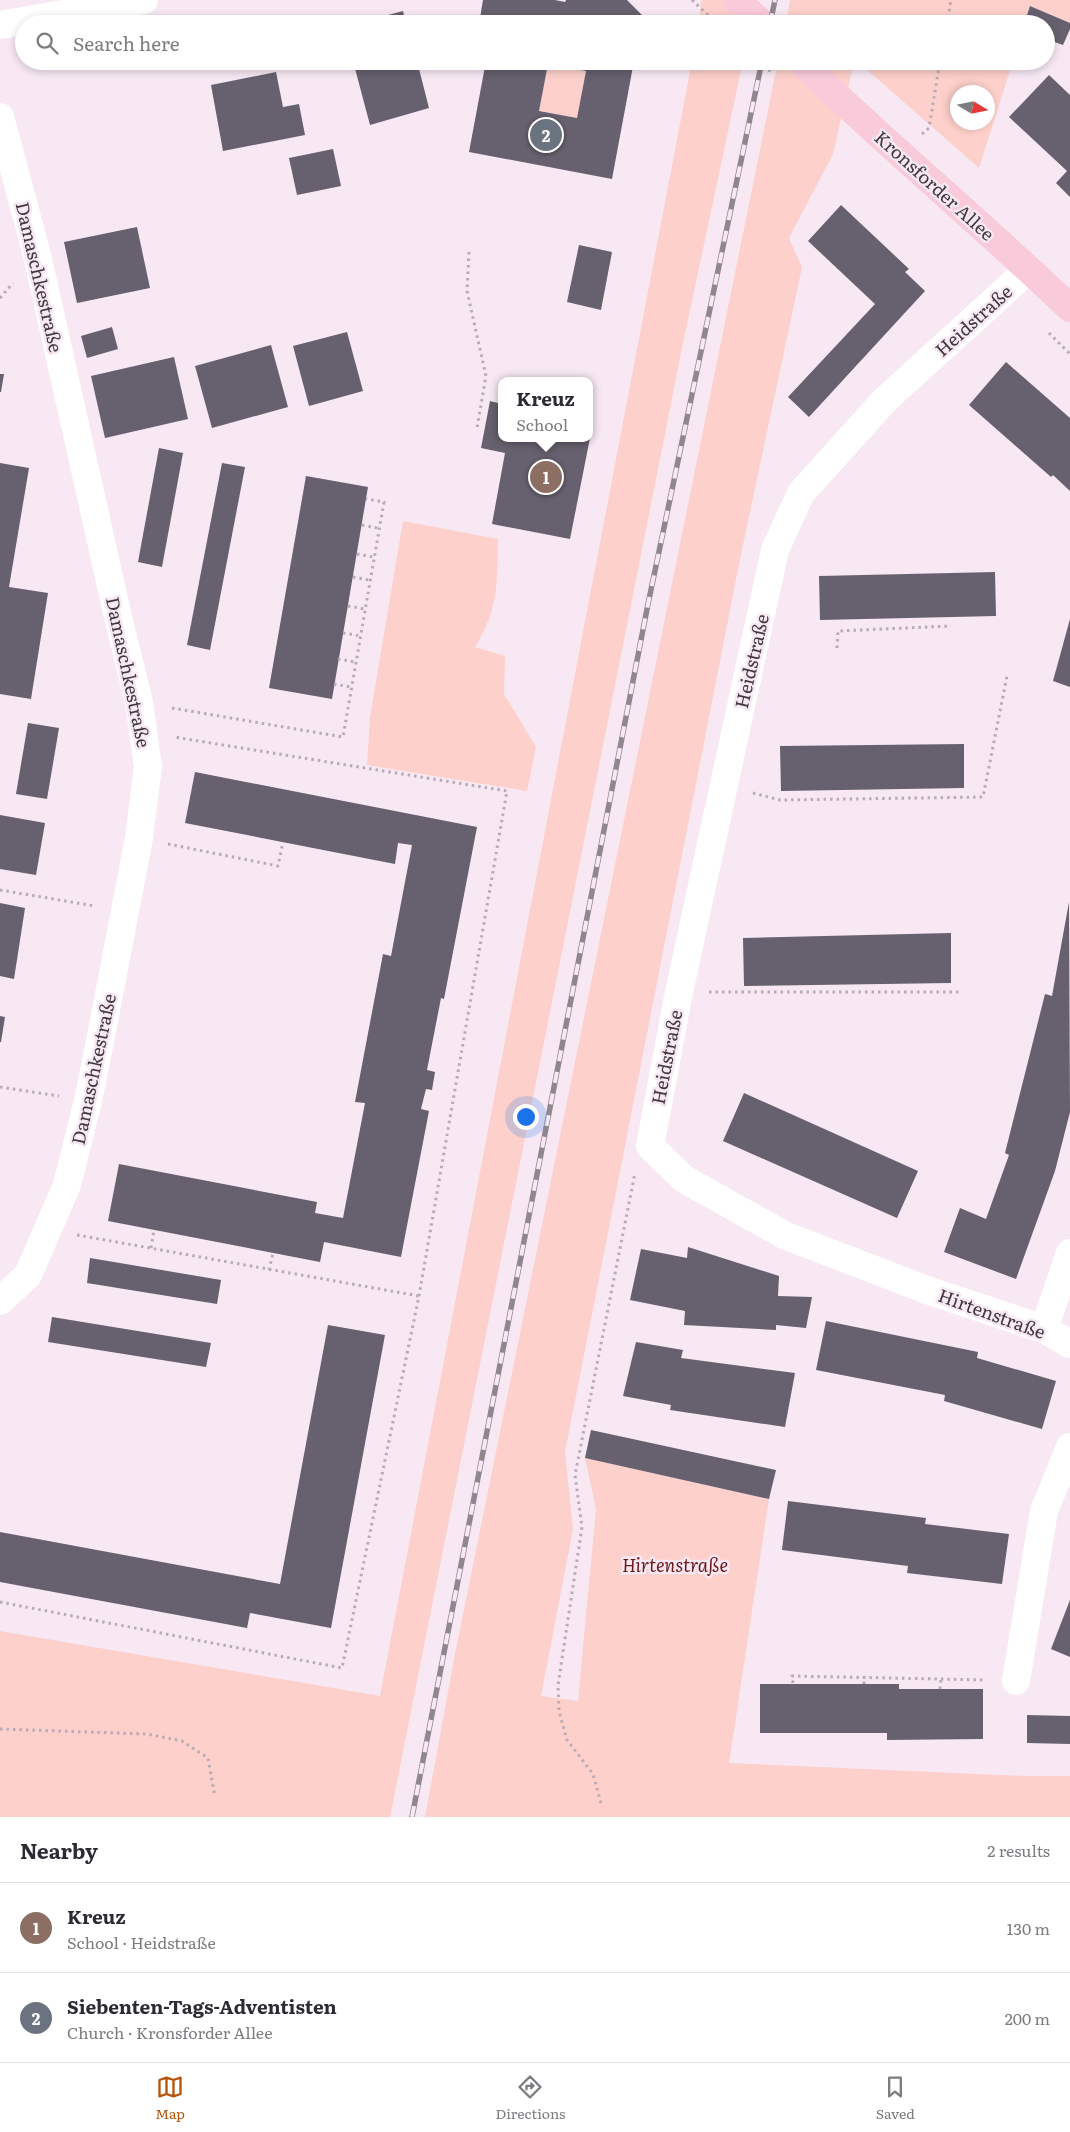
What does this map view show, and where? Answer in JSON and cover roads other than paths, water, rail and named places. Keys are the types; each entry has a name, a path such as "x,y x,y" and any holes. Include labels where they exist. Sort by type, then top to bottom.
{"main road":[{"path":"737,0 753,15"},
{"name":"Kronsforder Allee","path":"809,70 901,156 1029,269 1070,308"}],"street":[{"path":"27,10 144,0"},
{"path":"0,25 15,17"},
{"name":"Damaschkestraße","path":"0,117 37,254 139,702 148,767 139,838 125,912 88,1101 67,1185 28,1275 0,1301"},
{"name":"Heidstraße","path":"650,1146 679,992 775,550 801,493 885,400 1029,269"},
{"name":"Hirtenstraße","path":"650,1146 684,1179 784,1235 927,1290 1044,1329 1070,1344"},
{"path":"1044,1329 1070,1253"},
{"path":"1016,1681 1044,1511 1070,1447"}],"railway":[{"path":"772,15 775,0"},
{"path":"412,1817 648,604 760,70"}],"place":[{"name":"Siebenten-Tags-Adventisten","path":"546,135"},
{"name":"Kreuz","path":"546,477"}]}
